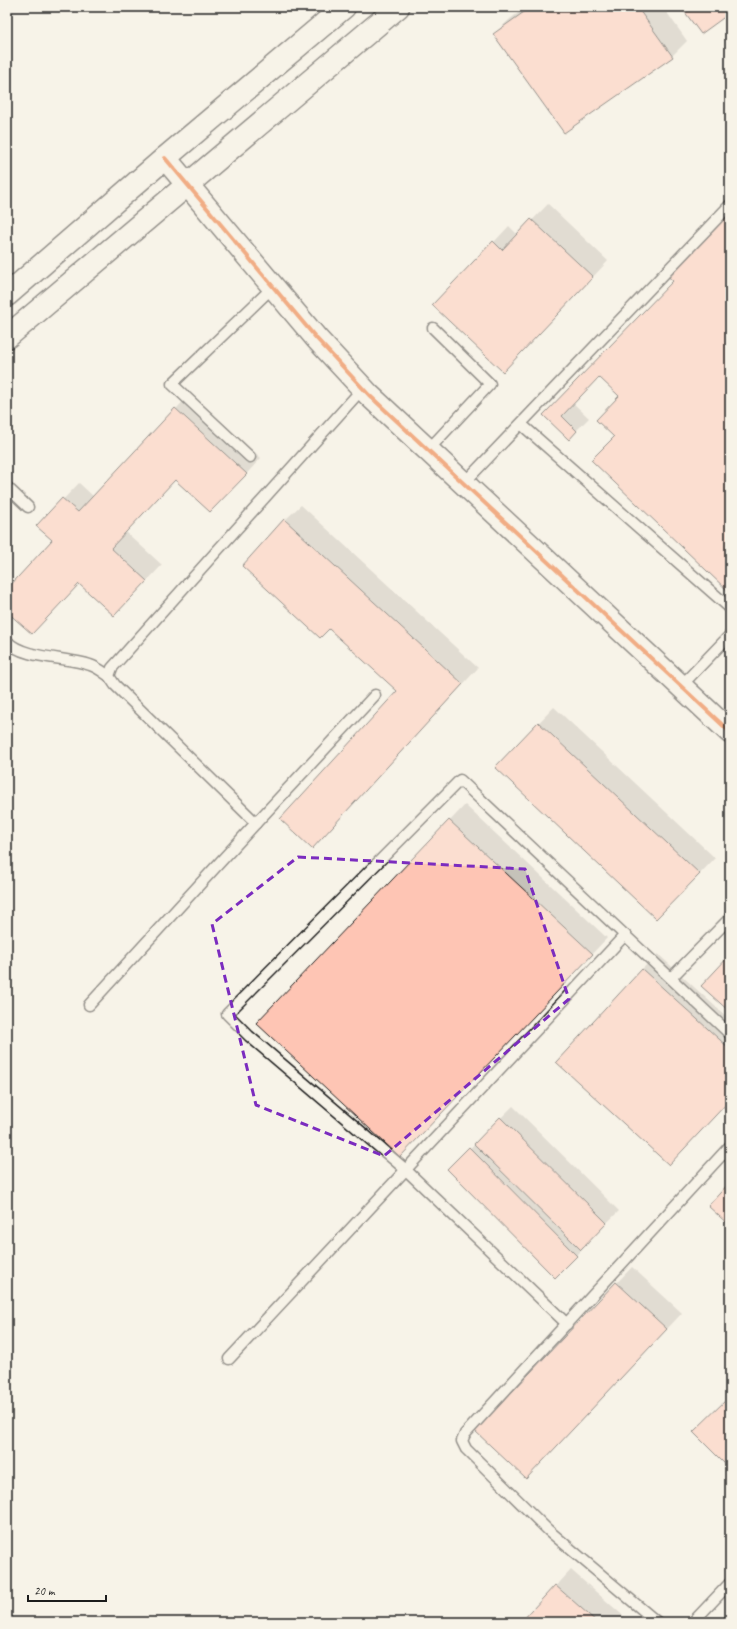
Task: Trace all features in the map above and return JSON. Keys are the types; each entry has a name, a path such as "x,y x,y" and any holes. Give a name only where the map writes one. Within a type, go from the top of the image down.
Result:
{"main road":[{"path":"7,295 165,158 344,7"},
{"path":"7,337 398,7"},
{"path":"165,158 317,339 363,388 730,732"}],"lane":[{"path":"464,483 730,204"},
{"path":"250,458 172,384 273,287"},
{"path":"428,450 490,384 433,328"},
{"path":"109,676 112,668 363,388"},
{"path":"521,424 730,608"},
{"path":"7,487 28,507"},
{"path":"681,686 730,635"},
{"path":"7,641 10,646 22,652 90,665 109,676 115,685 256,822"},
{"path":"89,1005 256,822 375,695"},
{"path":"567,1324 406,1170 249,1036 227,1014 460,780 730,1034"},
{"path":"671,978 730,918"},
{"path":"230,1360 625,935"},
{"path":"657,1622 548,1530 466,1449 462,1442 465,1434 730,1146"},
{"path":"693,1622 730,1583"}],"highlighted area":[{"path":"298,857 525,869 569,999 384,1156 256,1105 212,924"}],"building":[{"path":"531,7 637,7 673,57 564,133 493,34"},
{"path":"681,7 730,7 730,13 701,34"},
{"path":"725,208 730,213 730,593 591,460 614,437 596,420 619,396 599,377 562,416 577,431 569,440 543,415 673,281 663,272"},
{"path":"531,219 593,277 503,372 432,305 493,241 502,250"},
{"path":"175,408 247,474 210,512 175,480 111,548 147,581 114,616 79,584 32,634 7,612 7,589 52,540 36,526 62,498 78,512"},
{"path":"284,519 463,684 312,849 280,819 397,691 329,629 320,638 242,566"},
{"path":"538,722 700,874 656,919 495,767"},
{"path":"449,820 593,954 400,1157 256,1023"},
{"path":"730,955 730,1012 701,986"},
{"path":"642,969 730,1049 730,1100 669,1165 556,1062"},
{"path":"500,1117 607,1223 581,1250 474,1144"},
{"path":"469,1147 577,1256 555,1278 447,1169"},
{"path":"730,1182 730,1226 708,1206"},
{"path":"616,1282 667,1329 526,1479 475,1431"},
{"path":"727,1399 730,1402 730,1469 693,1432"},
{"path":"555,1585 597,1622 521,1622"}],"cycle path":[{"path":"165,158 317,339 369,395 730,732"}]}
